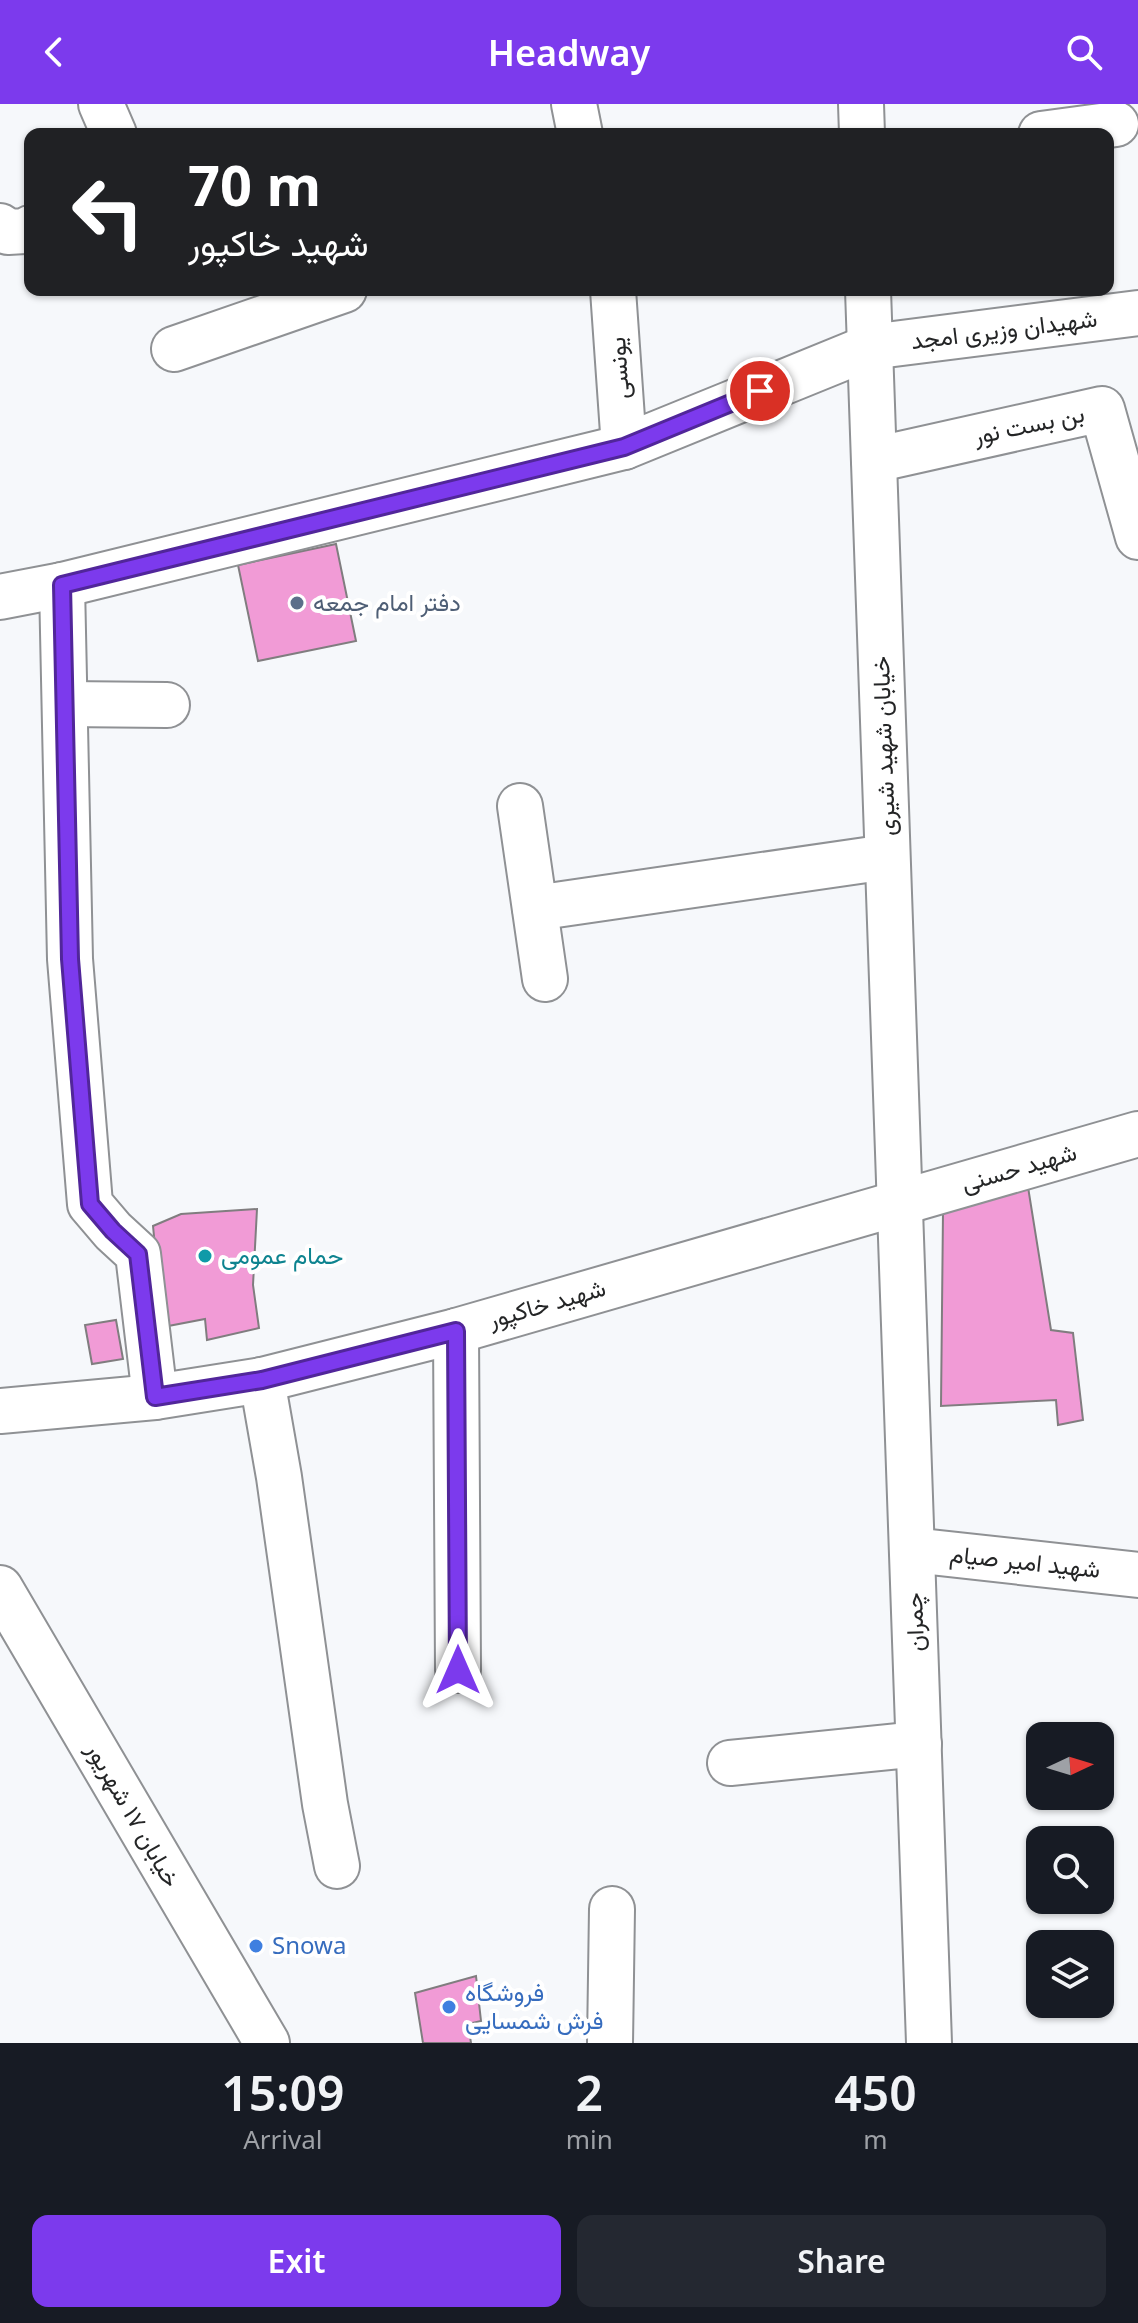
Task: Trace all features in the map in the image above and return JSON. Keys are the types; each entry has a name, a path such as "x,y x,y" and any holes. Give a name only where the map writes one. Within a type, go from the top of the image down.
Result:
{"street":[{"path":"101,104 111,128"},
{"path":"574,104 579,128"},
{"path":"861,104 862,128"},
{"path":"1086,128 1116,124"},
{"path":"0,226 8,232 24,231"},
{"path":"174,349 327,296"},
{"name":"یونسی","path":"613,296 624,447"},
{"name":"خیابان شهید شیری","path":"868,296 900,1202"},
{"name":"شهیدان وزیری امجد","path":"0,597 62,585 624,447 870,347 1138,313"},
{"name":"بن بست نور","path":"874,460 1102,409 1138,537"},
{"path":"62,585 70,959 90,1204 138,1254 155,1397"},
{"path":"65,704 167,705"},
{"path":"520,806 545,979"},
{"path":"535,908 887,857"},
{"name":"شهید حسنی","path":"900,1202 1138,1134"},
{"name":"شهید خاکپور","path":"0,1411 155,1397 262,1380 456,1331 900,1202"},
{"name":"چمران","path":"900,1202 929,2043"},
{"path":"456,1331 458,1670"},
{"path":"262,1380 279,1477 325,1804 337,1866"},
{"name":"شهید امیر صیام","path":"912,1550 1138,1575"},
{"name":"خیابان ۱۷ شهریور","path":"0,1588 267,2043"},
{"path":"730,1763 919,1744"},
{"path":"610,2043 612,1909"}],"building":[{"name":"دفتر امام جمعه","path":"336,544 356,641 258,661 238,565"},
{"path":"1028,1187 1051,1330 1073,1333 1083,1420 1058,1425 1056,1400 941,1406 943,1212"},
{"name":"حمام عمومی","path":"257,1209 253,1285 259,1328 207,1340 205,1319 163,1327 153,1226 181,1214"},
{"path":"116,1320 123,1359 92,1364 85,1325"},
{"name":"فروشگاه فرش شمسایی","path":"476,1976 481,2021 468,2024 471,2043 423,2043 415,1993"}],"place":[{"name":"دفتر امام جمعه","path":"297,603"},
{"name":"حمام عمومی","path":"205,1256"},
{"name":"Snowa","path":"256,1946"},
{"name":"فروشگاه فرش شمسایی","path":"449,2007"}],"route":[{"path":"458,1670 456,1331 262,1380 155,1397 138,1254 90,1204 70,959 62,585 624,447 760,391"}]}
